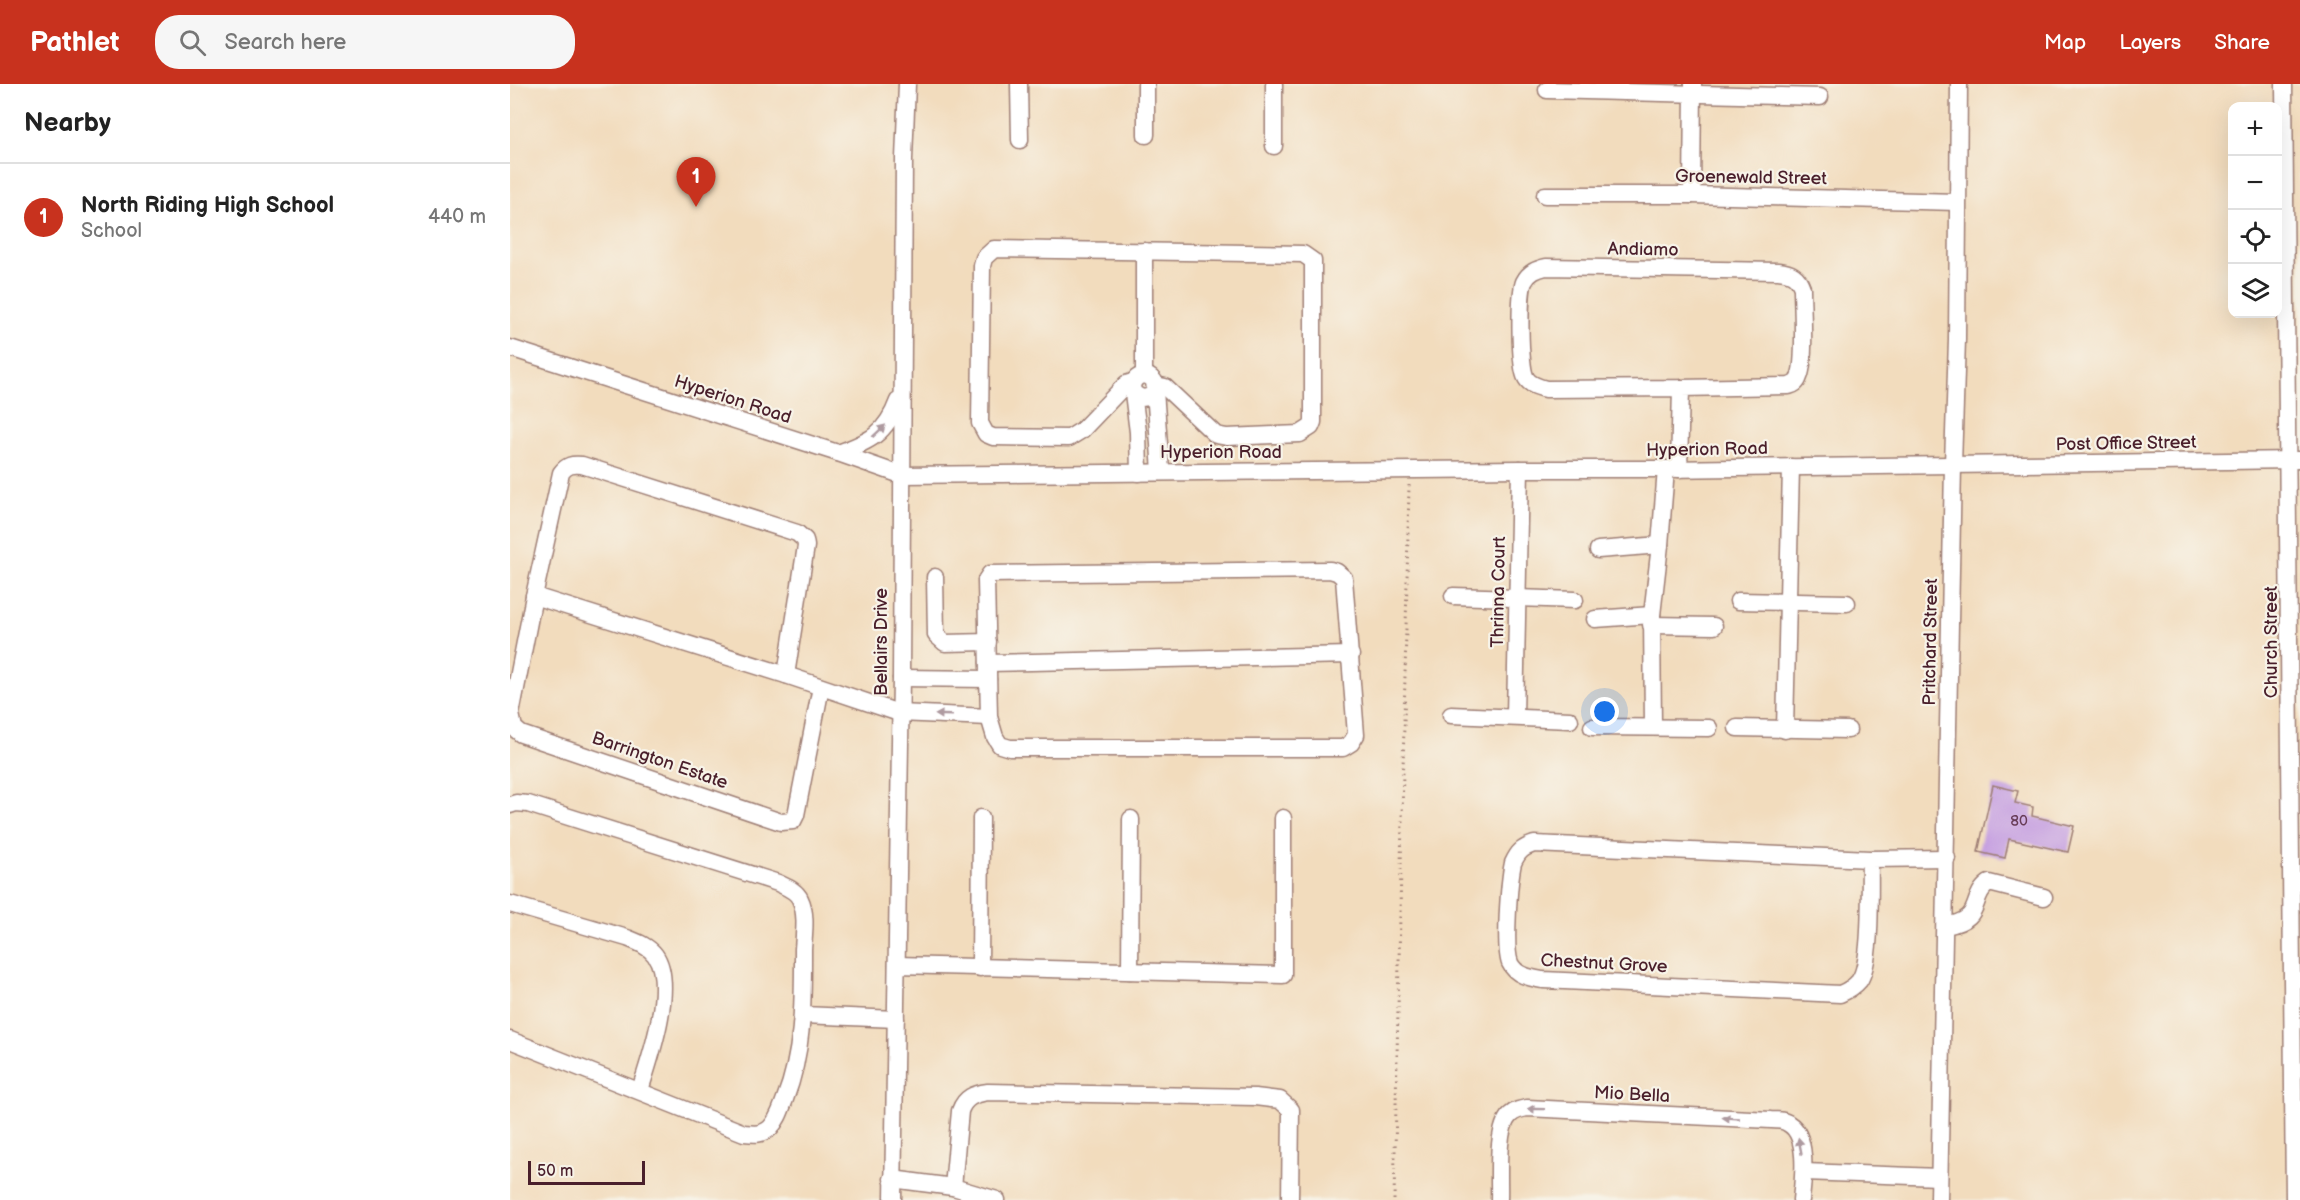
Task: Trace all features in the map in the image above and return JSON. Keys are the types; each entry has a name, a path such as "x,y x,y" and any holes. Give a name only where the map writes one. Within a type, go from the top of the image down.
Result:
{"street":[{"name":"Bellairs Drive","path":"893,1200 900,678 901,392 907,84"},
{"path":"1019,84 1020,140"},
{"path":"1146,84 1146,135"},
{"path":"1274,84 1274,146"},
{"name":"Pritchard Street","path":"1939,1200 1957,339 1959,84"},
{"name":"Church Street","path":"2284,84 2294,327 2294,1200"},
{"path":"1547,90 1693,90 1820,97"},
{"path":"1692,195 1693,90"},
{"name":"Groenewald Street","path":"1545,195 1692,195 1957,202"},
{"path":"994,249 1144,251 1303,254 1313,261 1315,267 1313,422 1306,431 1290,435 1227,437 1216,435 1165,387 1126,384 1082,430 1069,438 993,437 986,434 980,423 982,266 988,253 994,249"},
{"path":"1139,473 1144,385 1144,251"},
{"name":"Andiamo","path":"1546,267 1755,270 1787,271 1799,280 1802,288 1802,365 1798,380 1794,384 1681,388 1546,389 1535,387 1527,381 1523,372 1522,360 1521,295 1528,275 1538,268 1546,267"},
{"name":"Hyperion Road","path":"510,348 901,475 1953,465"},
{"path":"1144,385 1161,471"},
{"path":"1653,727 1652,620 1681,388"},
{"path":"838,453 858,446 881,431 890,421 901,392"},
{"name":"Post Office Street","path":"1953,465 2294,460"},
{"name":"Barrington Estate","path":"786,675 806,546 801,536 582,465 573,464 561,473 534,596 512,714 514,728 521,734 781,822 793,821 829,689"},
{"path":"1785,730 1791,467"},
{"name":"Thrinna Court","path":"1515,717 1520,469"},
{"path":"1598,550 1660,545"},
{"path":"1330,570 1344,578 1352,655 1356,735 1351,743 1343,748 1010,748 1000,745 989,717 988,642 986,580 990,574 998,572 1330,570"},
{"path":"935,577 936,635 939,640 945,643 988,642"},
{"path":"534,596 899,713 989,717"},
{"path":"1453,596 1575,600"},
{"path":"1738,601 1847,603"},
{"path":"1595,619 1652,620 1713,626"},
{"path":"900,678 988,671 1352,655"},
{"path":"1451,715 1570,720"},
{"path":"1592,727 1709,728"},
{"path":"1737,728 1848,730"},
{"path":"510,805 528,804 793,889 800,898 804,920 801,1040 789,1088 778,1116 765,1132 744,1133 510,1040"},
{"path":"980,968 981,818"},
{"path":"897,965 1283,975 1283,818"},
{"path":"1130,971 1131,819"},
{"name":"Chestnut Grove","path":"1870,859 1866,962 1858,982 1840,994 1543,980 1527,977 1516,971 1510,963 1508,941 1513,863 1517,854 1524,847 1534,844 1870,859 1947,858"},
{"path":"1945,926 1968,919 1983,887 1989,883 2044,897"},
{"path":"510,904 627,938 646,946 655,954 663,977 659,1022 655,1045 640,1090"},
{"path":"803,1015 896,1018"},
{"path":"953,1187 960,1111 963,1102 975,1094 988,1092 1255,1097 1280,1100 1291,1110 1290,1200"},
{"name":"Mio Bella","path":"1499,1200 1500,1138 1503,1126 1508,1116 1517,1110 1527,1108 1789,1123 1800,1140 1804,1172 1801,1200"},
{"path":"1804,1172 1939,1177"},
{"path":"892,1179 953,1187 998,1200"}],"path":[{"path":"1394,1200 1410,471"}],"building":[{"path":"1993,785 2018,791 2015,803 2033,807 2032,816 2074,826 2068,852 2009,839 2005,858 1978,852"}],"place":[{"name":"North Riding High School","path":"696,207"}]}
